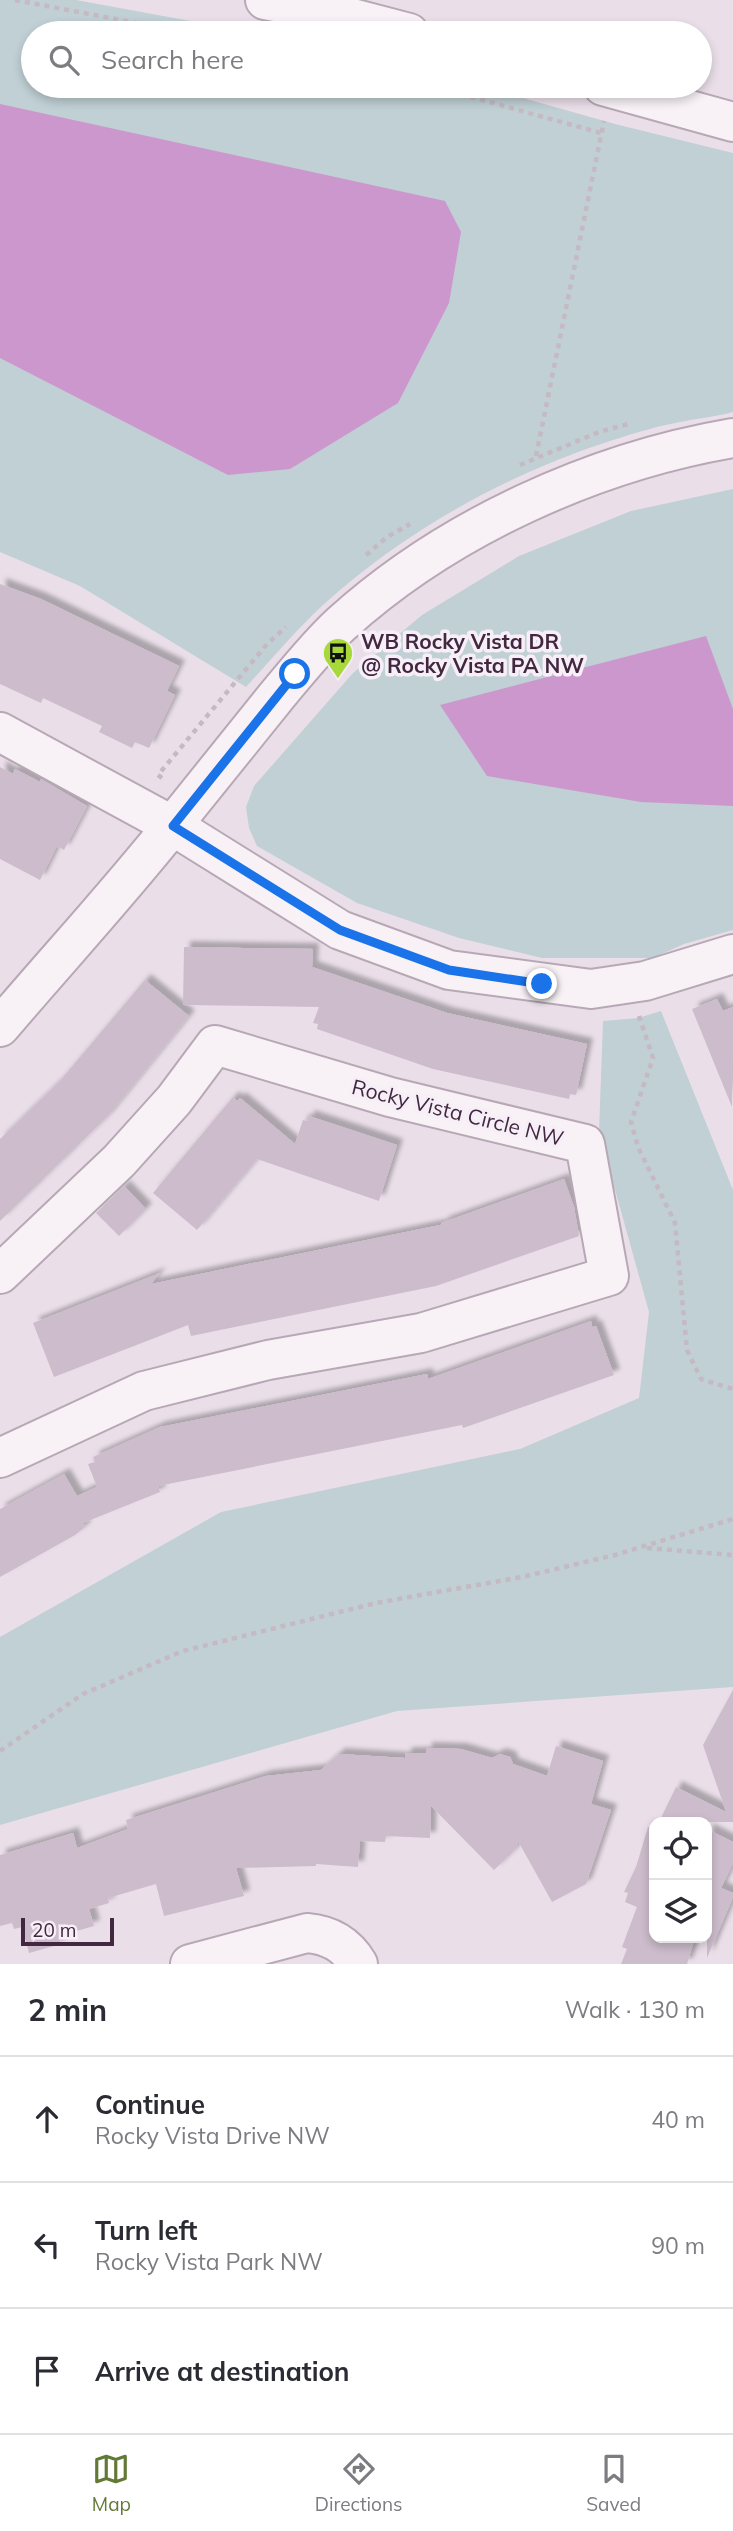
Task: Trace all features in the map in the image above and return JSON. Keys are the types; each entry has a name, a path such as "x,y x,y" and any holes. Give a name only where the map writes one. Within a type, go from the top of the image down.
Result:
{"street":[{"path":"288,2 363,21"},
{"path":"647,98 733,122"},
{"path":"0,1027 173,826 295,674 332,634 421,560 512,509 613,468 701,443 733,438"},
{"path":"0,732 173,826 340,930 449,970 591,989 645,981 733,954"},
{"name":"Rocky Vista Circle NW","path":"0,1273 119,1161 174,1100 215,1045 390,1097 584,1144 609,1276 421,1332 268,1360 145,1391 0,1458"},
{"path":"190,1964 307,1933 319,1934 342,1944 358,1964"}],"path":[{"path":"15,0 126,21"},
{"path":"475,98 601,133"},
{"path":"536,457 601,133 606,98"},
{"path":"644,1008 638,1012 653,1058 631,1122 638,1147 675,1223 687,1350 701,1379 733,1389"},
{"path":"0,1751 83,1694 183,1651 376,1604 522,1577 644,1548 733,1519"},
{"path":"644,1548 733,1555"}],"shaded area":[{"path":"0,0 76,0 191,21 21,21 21,98 523,98 733,153 733,412 663,426 613,440 535,470 459,507 388,552 323,605 246,687 80,586 0,552"},
{"path":"0,104 445,201 461,232 449,303 398,403 290,469 228,475 0,358"},
{"path":"733,489 733,930 684,944 653,958 542,958 459,938 357,903 257,846 249,828 246,807 254,786 353,673 422,615 519,556 631,511"},
{"path":"706,636 733,709 733,806 641,802 487,776 440,705"},
{"path":"661,1011 733,1190 733,1687 397,1711 0,1825 0,1637 221,1512 520,1449 639,1398 649,1312 599,1132 603,1021 638,1018"}],"building":[{"path":"0,584 41,599 179,666 167,691 175,695 149,748 135,742 132,748 99,732 102,726 43,698 41,703 0,684"},
{"path":"0,767 13,774 15,769 40,782 41,779 87,806 64,850 57,846 40,880 0,859"},
{"path":"184,947 313,949 312,967 447,1013 587,1044 576,1095 570,1094 569,1099 433,1069 317,1029 318,1024 313,1023 319,1007 183,1005"},
{"path":"145,980 189,1016 108,1116 0,1221 0,1139 60,1081"},
{"path":"717,999 723,1011 733,1007 732,1107 692,1009"},
{"path":"233,1097 237,1101 240,1098 295,1144 303,1120 307,1121 309,1116 397,1145 379,1201 257,1159 197,1230 153,1193"},
{"path":"564,1179 574,1207 579,1236 436,1286 191,1336 188,1325 54,1377 33,1323 160,1273 151,1284 445,1224 441,1223"},
{"path":"124,1186 146,1209 119,1236 96,1213"},
{"path":"591,1321 592,1327 596,1326 614,1375 463,1428 462,1425 158,1486 160,1492 83,1523 85,1527 75,1535 0,1577 0,1509 64,1474 77,1496 97,1487 88,1464 95,1462 93,1457 160,1427 427,1374 428,1379"},
{"path":"733,1690 733,1822 712,1822 712,1817 661,1817 676,1787 726,1812 703,1745"},
{"path":"556,1746 603,1761 591,1804 611,1810 586,1884 552,1902 518,1841 518,1847 494,1870 431,1806 430,1838 386,1836 385,1842 360,1841 358,1867 316,1864 236,1868 244,1896 164,1916 156,1884 108,1898 109,1903 89,1909 94,1926 59,1936 61,1944 29,1953 22,1927 14,1929 12,1923 0,1926 0,1855 73,1833 77,1848 128,1829 126,1820 266,1776 321,1770 339,1754 405,1758 405,1754 409,1753 426,1753 426,1748 461,1749 492,1758 500,1754 510,1757 513,1764 547,1776"},
{"path":"649,1827 649,1943 693,1943 687,1964 621,1964 627,1949 622,1947 637,1907 625,1902 628,1893 624,1892 636,1867"},
{"path":"712,1832 733,1842 733,1863 721,1888 733,1893 733,1897 707,1958 707,1943 712,1943"}],"place":[{"name":"WB Rocky Vista DR @ Rocky Vista PA NW","path":"338,680"}],"route":[{"path":"295,674 193,797 173,826 340,930 449,970 542,984"}]}
